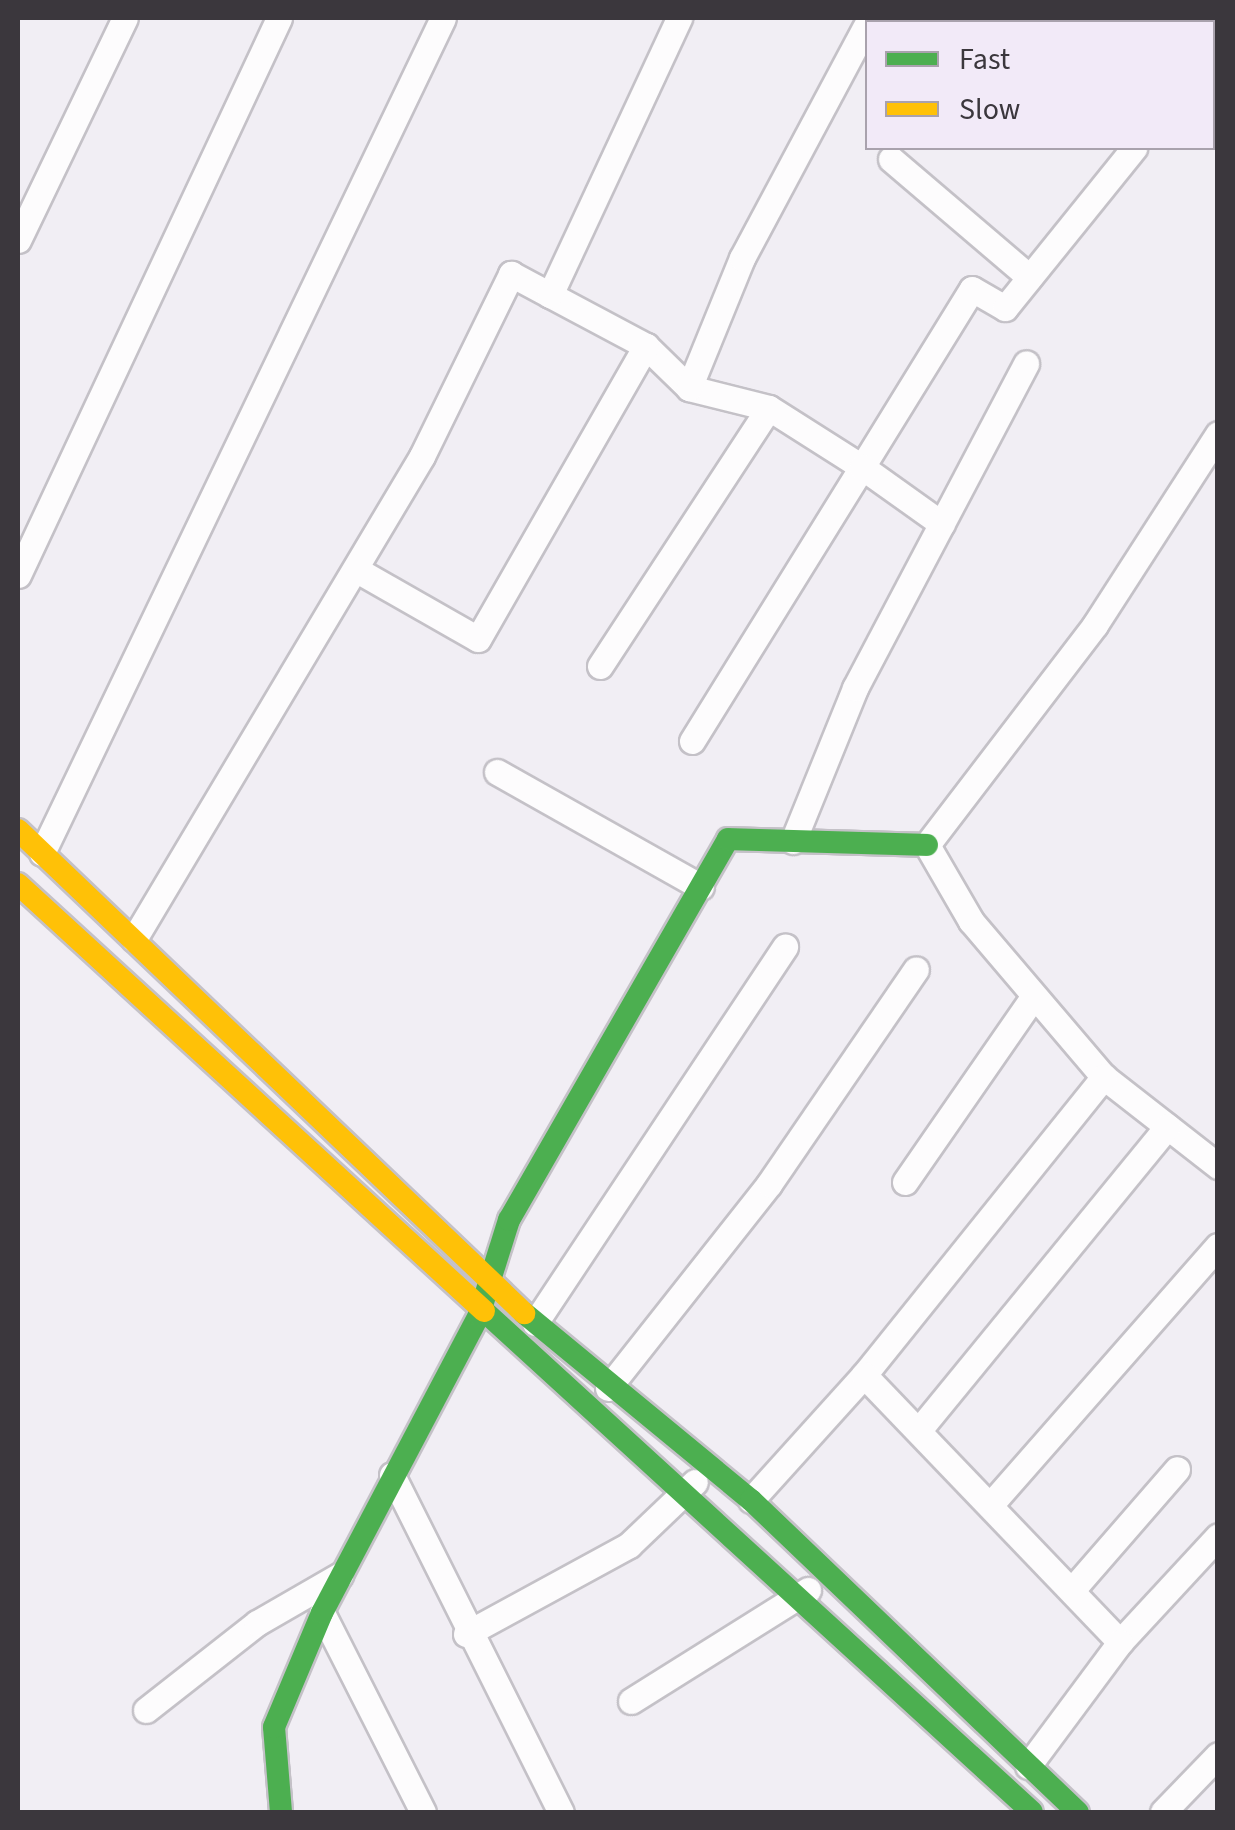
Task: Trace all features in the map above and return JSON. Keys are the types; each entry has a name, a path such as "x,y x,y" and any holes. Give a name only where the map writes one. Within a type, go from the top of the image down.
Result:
{"main road":[{"path":"18,830 490,1285 608,1388 751,1500 830,1582 1078,1812"},
{"path":"281,1812 274,1726 322,1613 479,1315 508,1220 728,839 927,845"},
{"path":"18,884 479,1315 689,1491 1032,1812"}],"street":[{"path":"18,240 125,18"},
{"path":"18,575 279,18"},
{"path":"42,853 443,18"},
{"path":"550,295 680,18"},
{"path":"689,388 742,258 865,27"},
{"path":"692,741 972,289 1005,308 1132,150"},
{"path":"891,159 1029,277"},
{"path":"134,939 357,570 512,274 646,346 689,388 769,408 862,466 942,524"},
{"path":"357,570 478,640 646,346"},
{"path":"794,841 855,688 1026,363"},
{"path":"600,666 769,408"},
{"path":"1218,434 1095,625 927,845 971,921 1104,1077 1218,1166"},
{"path":"497,772 700,887"},
{"path":"535,1323 786,947"},
{"path":"608,1388 780,1170 916,969"},
{"path":"905,1182 1033,998"},
{"path":"751,1500 864,1375 1104,1077"},
{"path":"919,1430 1167,1126"},
{"path":"992,1504 1218,1246"},
{"path":"864,1375 992,1504 1120,1642"},
{"path":"466,1634 630,1544 689,1491 707,1466"},
{"path":"1072,1590 1177,1470"},
{"path":"392,1475 466,1634 561,1812"},
{"path":"1028,1766 1120,1642 1218,1536"},
{"path":"146,1710 258,1623 340,1575"},
{"path":"631,1701 798,1594 830,1582"},
{"path":"322,1613 423,1812"},
{"path":"1163,1812 1218,1755"}],"traffic: fast":[{"path":"281,1812 274,1727 322,1613 479,1315 509,1220 728,839 927,845"},
{"path":"484,1311 1032,1812"},
{"path":"524,1313 751,1500 1078,1812"}],"traffic: slow":[{"path":"18,830 524,1313"},
{"path":"18,884 484,1311"}]}
